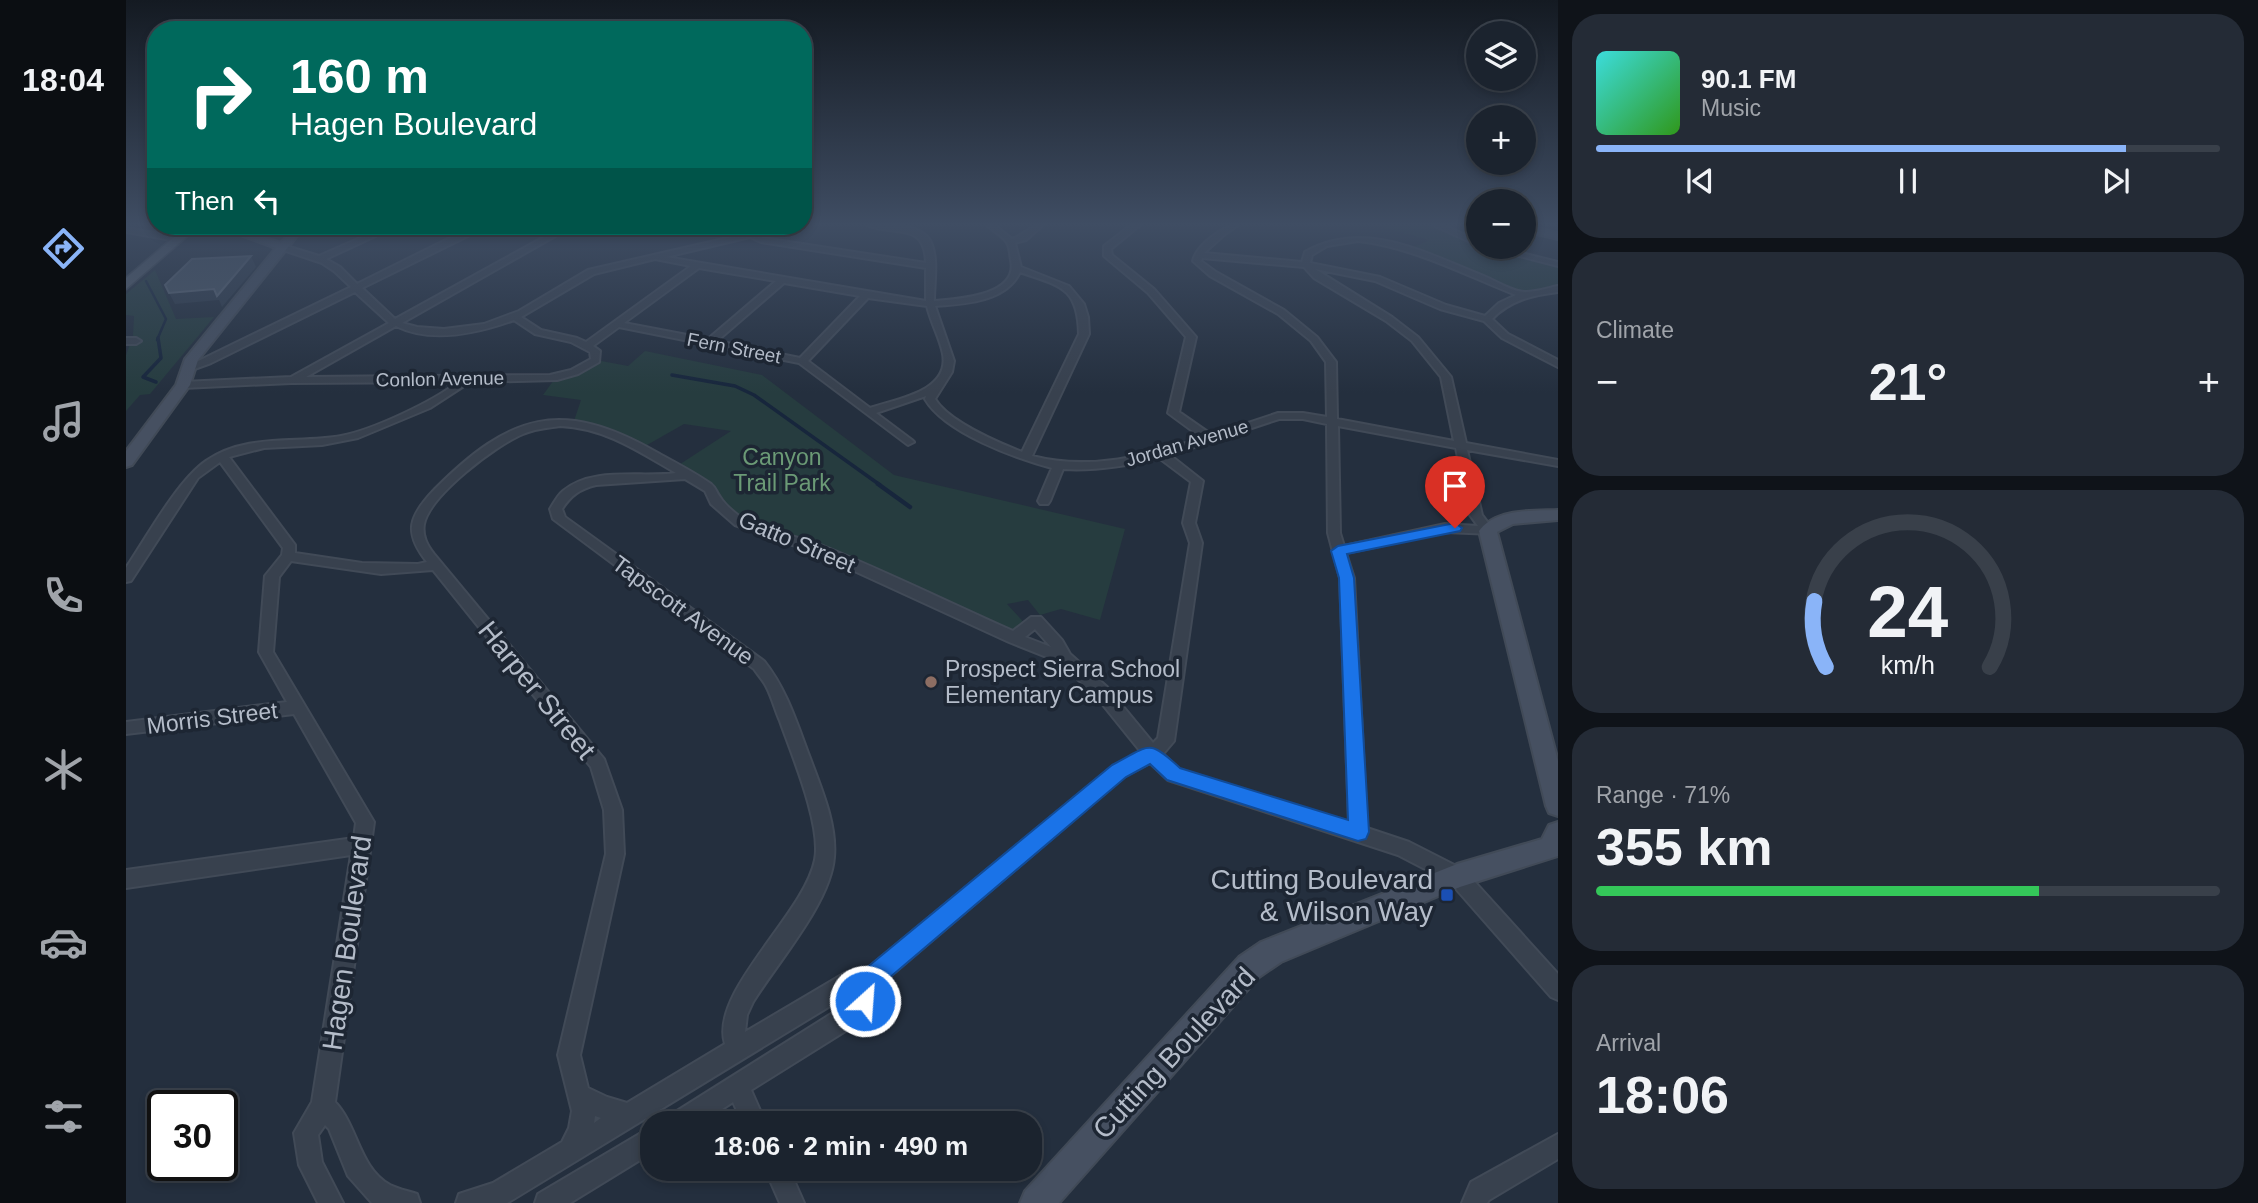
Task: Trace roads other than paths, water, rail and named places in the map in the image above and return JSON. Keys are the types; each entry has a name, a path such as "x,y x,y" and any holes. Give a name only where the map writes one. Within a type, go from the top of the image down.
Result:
{"street":[{"path":"126,462 183,385 192,359 255,281"},
{"path":"349,281 395,323 413,329 438,331 469,330 515,317 571,281"},
{"path":"189,368 370,281"},
{"path":"291,380 470,281"},
{"path":"515,317 538,332 588,345 676,281"},
{"path":"709,343 781,281"},
{"path":"789,281 930,303 978,298 1010,281"},
{"path":"868,412 933,390 945,377 949,360 930,303 929,281"},
{"path":"1025,458 1084,334 1084,316 1080,300 1072,290 1050,281"},
{"path":"1139,281 1151,291 1191,337 1173,413 1209,438"},
{"path":"1225,281 1287,317 1320,343 1331,362 1334,533 1347,578 1358,832"},
{"path":"1326,281 1390,319 1433,358 1446,377 1476,515 1488,531 1558,806"},
{"path":"1382,281 1443,307 1487,320 1505,336 1558,364"},
{"path":"1485,281 1520,295"},
{"path":"1487,320 1497,307 1520,295 1558,289"},
{"path":"802,362 867,294"},
{"name":"Fern Street","path":"617,324 802,362 908,442"},
{"name":"Conlon Avenue","path":"183,385 291,380 565,376 582,370 596,360 596,351 588,345"},
{"path":"126,578 194,475 222,456 248,446 276,441 315,442 345,439 452,393 467,379"},
{"name":"Jordan Avenue","path":"933,390 930,399 935,408 951,421 1025,458 1059,465 1127,463 1278,416 1303,416 1558,463"},
{"name":"Gatto Street","path":"436,565 422,548 417,528 423,510 486,448 521,431 552,424 584,424 612,434 710,489 715,501 739,522 818,549 1064,658"},
{"path":"698,1111 847,1017 865,1001 873,977 1119,771 1152,754 1166,741 1196,543 1189,523 1197,481 1161,454"},
{"path":"222,456 290,548 288,556 391,570 412,571 436,565"},
{"path":"1044,501 1059,465"},
{"name":"Tapscott Avenue","path":"687,475 599,480 580,485 565,494 556,509 559,519 760,665 774,685 824,829 826,858 814,894 741,1002 734,1033 738,1049"},
{"path":"1488,531 1494,524 1505,521 1558,515"},
{"path":"1338,551 1445,528 1488,531"},
{"name":"Hagen Boulevard","path":"288,556 272,576 266,652 365,822 323,1106 306,1133 311,1165 331,1203"},
{"name":"Harper Street","path":"436,565 598,764 613,810 615,854 569,1055 571,1076 586,1118 583,1130 570,1151"},
{"path":"1014,638 1036,621 1057,644 1064,658 1101,691 1152,754 1174,775 1403,848 1457,876 1558,990"},
{"name":"Morris Street","path":"126,728 299,707"},
{"name":"Cutting Boulevard","path":"1037,1203 1249,967 1271,952 1457,876 1550,848 1558,833"},
{"path":"126,879 362,845"},
{"path":"468,1203 498,1195 852,980 873,977"},
{"path":"738,1087 749,1111"},
{"path":"579,1096 604,1108 630,1115"},
{"path":"323,1106 337,1121 356,1168 382,1194 408,1203"},
{"path":"547,1203 640,1146"},
{"path":"1474,1203 1480,1191 1558,1146"},
{"path":"782,1181 792,1203"}],"waterway":[{"path":"146,281 166,319 157,340"},
{"path":"156,382 143,377 161,358 158,338"},
{"path":"672,375 735,386 754,395 880,485"},
{"path":"878,484 910,507"}],"place":[{"name":"Prospect Sierra School Elementary Campus","path":"931,682"},
{"name":"Cutting Boulevard & Wilson Way","path":"1447,895"}],"park label":[{"name":"Canyon Trail Park","path":"782,470"}]}
